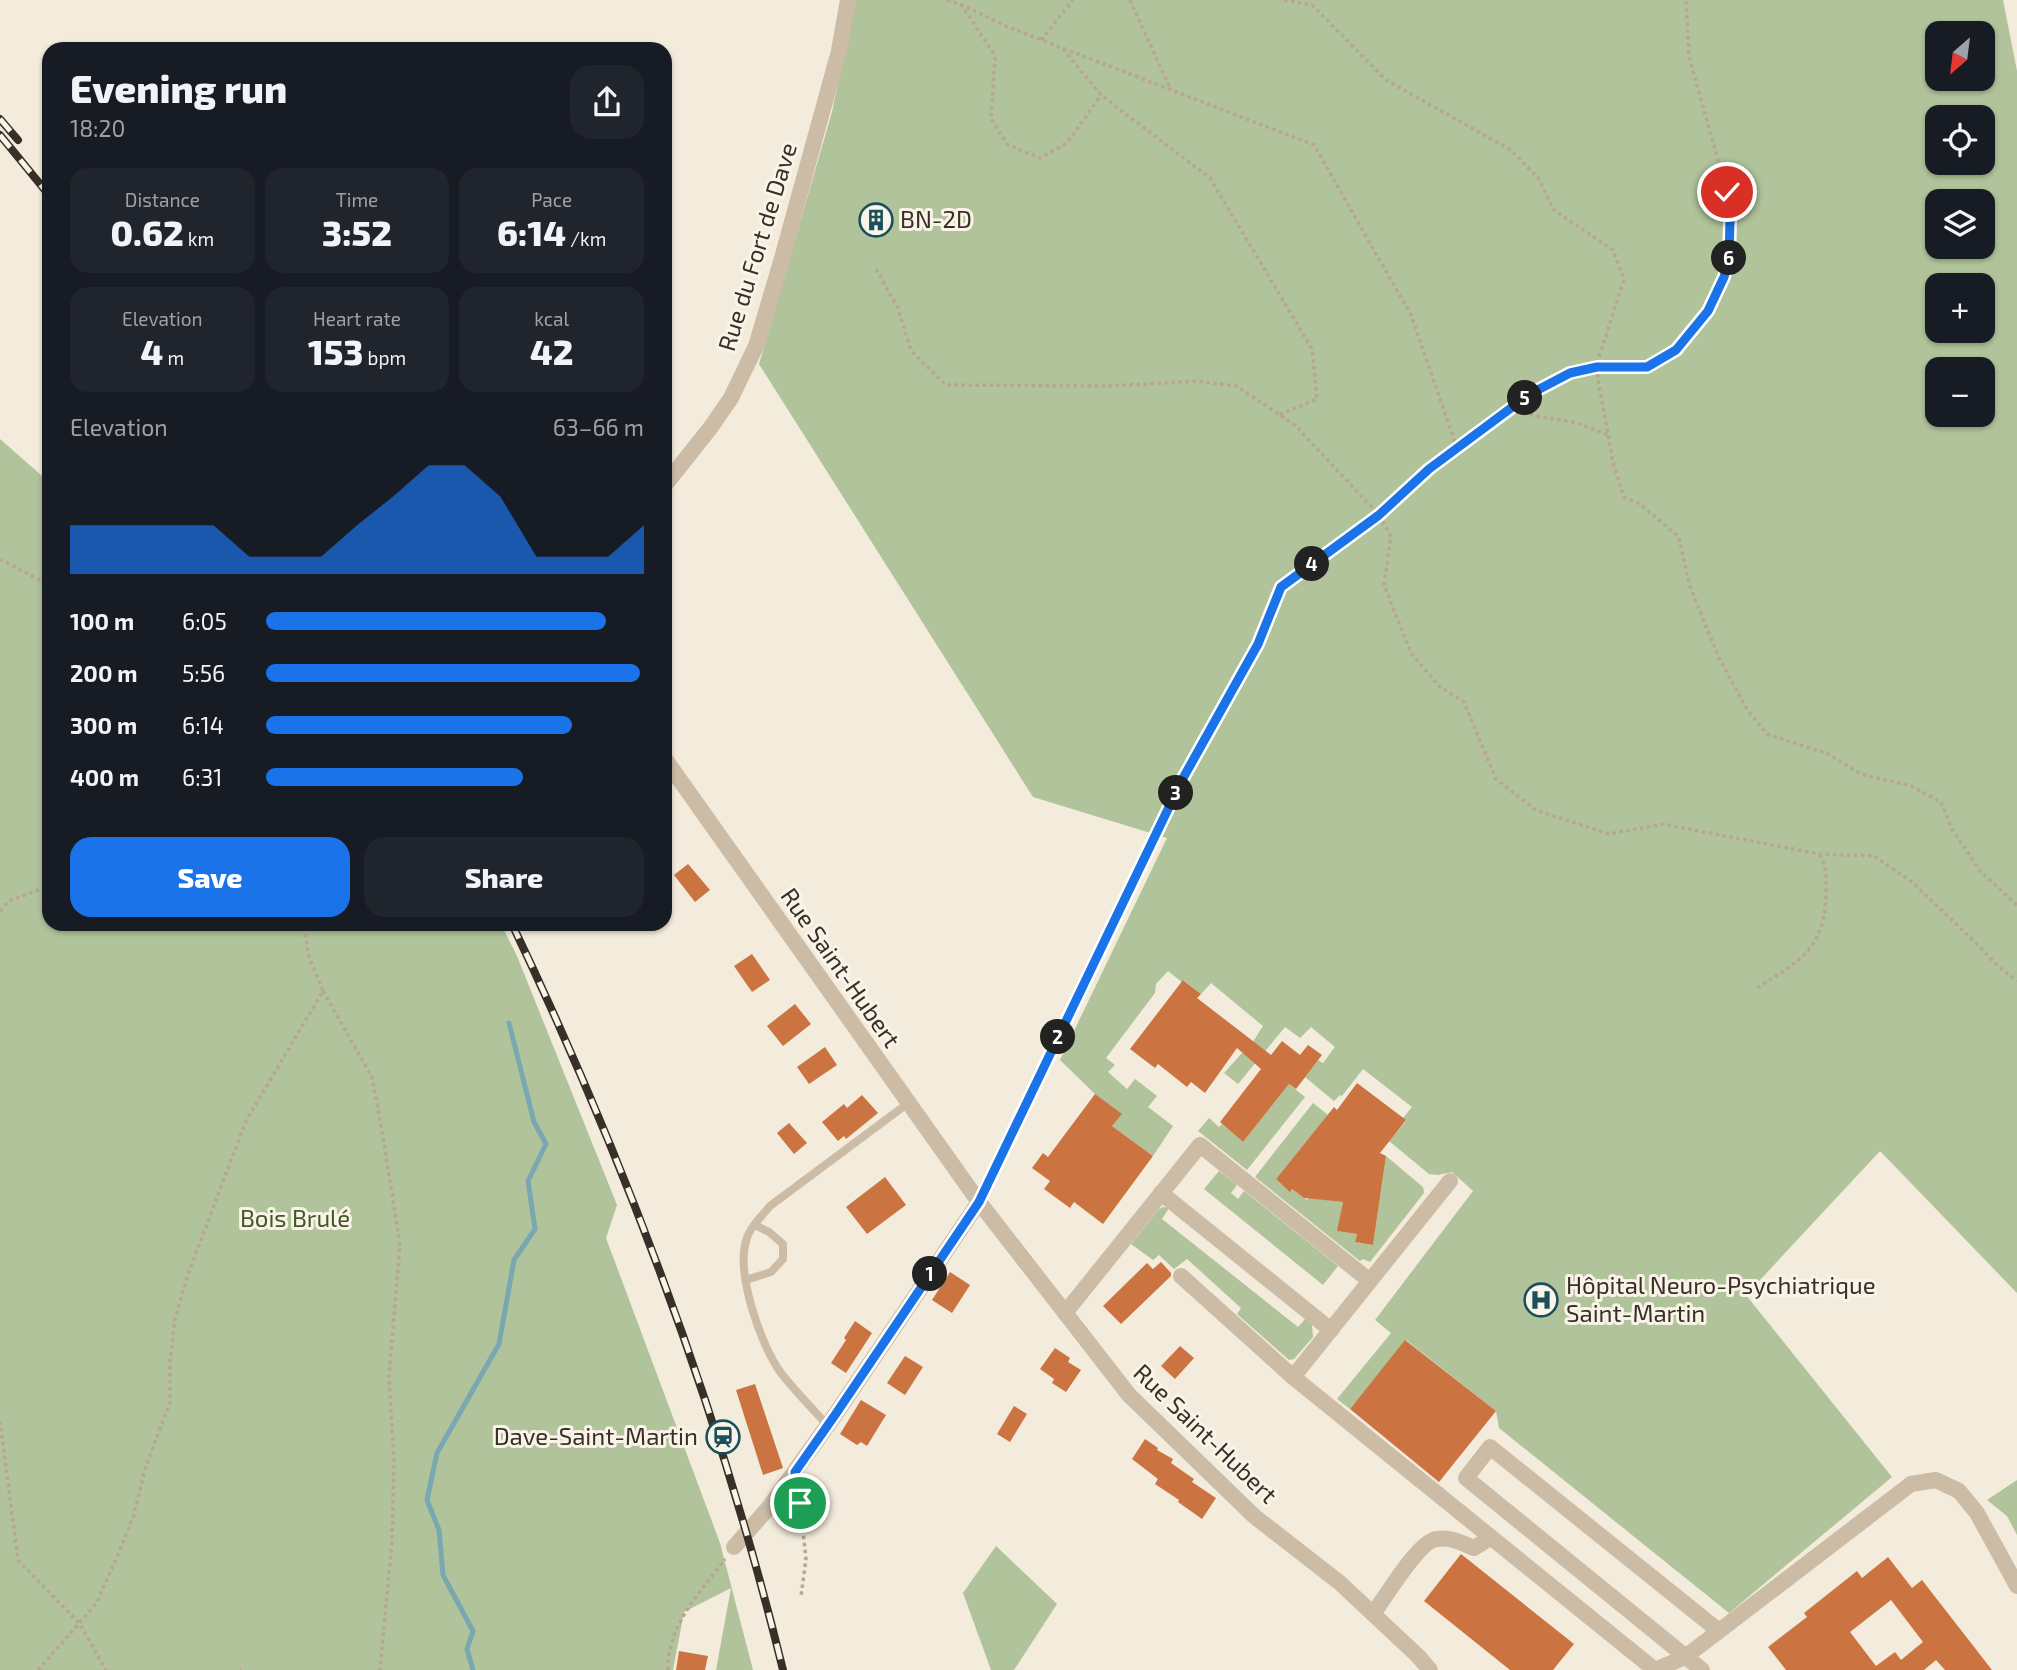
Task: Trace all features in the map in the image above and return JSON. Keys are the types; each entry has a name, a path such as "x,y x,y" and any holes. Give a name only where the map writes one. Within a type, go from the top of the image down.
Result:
{"street":[{"name":"Rue du Fort de Dave","path":"672,476 731,398 756,346 839,51 848,0"},
{"name":"Rue Saint-Hubert","path":"672,769 979,1202 1129,1395 1254,1516 1340,1583 1430,1670"},
{"path":"1065,1313 1200,1145 1370,1281"},
{"path":"1293,1377 1450,1181"},
{"path":"1161,1193 1331,1330"},
{"path":"734,1547 754,1526 828,1426 979,1202"},
{"path":"1181,1276 1293,1377 1655,1670 1685,1657 1911,1483 1936,1480 1959,1491 1977,1513 2017,1586"},
{"path":"1702,1670 1466,1478 1490,1447 1719,1632"},
{"path":"1373,1614 1419,1549 1434,1538 1451,1539 1474,1548 1490,1538"}],"lane":[{"path":"828,1426 780,1372 761,1338 747,1294 746,1241 755,1224 770,1206 908,1104"},
{"path":"746,1280 771,1272 783,1259 783,1244 755,1224"}],"path":[{"path":"947,0 1008,27 1314,145 1411,315 1457,448"},
{"path":"1041,40 1073,0"},
{"path":"1130,0 1171,90"},
{"path":"1284,0 1312,5 1386,80 1511,150 1538,178 1554,210 1612,250 1624,279 1597,367 1613,463 1624,497 1640,504 1679,537 1689,584 1718,656 1748,711 1767,734 1828,754 1861,774 1911,786 1941,802 1952,829 1980,871 2017,905"},
{"path":"979,1202 1182,780 1258,644 1281,587 1379,515 1429,469 1530,394 1570,373 1597,367 1647,367 1676,350 1708,311 1724,277 1729,259 1730,221 1727,192 1689,57 1686,0"},
{"path":"960,4 995,55 991,119 1008,145 1040,158 1067,143 1101,95"},
{"path":"1063,48 1101,95 1210,178 1312,349 1317,399 1279,415"},
{"path":"876,269 898,307 911,352 946,385 1108,386 1196,382 1236,386 1295,425 1379,515 1391,536 1384,586 1412,653 1440,687 1465,702 1496,779 1536,810 1609,834 1663,824 1819,854 1874,856 1912,882 1999,967 2017,981"},
{"path":"1508,411 1577,423 1608,435"},
{"path":"0,559 42,581"},
{"path":"1757,988 1794,965 1815,943 1826,906 1826,865 1819,854"},
{"path":"0,911 9,901 42,889"},
{"path":"304,931 308,954 323,991 372,1077 400,1245 389,1376 394,1460 392,1541 380,1670"},
{"path":"38,1670 96,1604 134,1515 146,1466 170,1402 170,1361 175,1318 188,1274 246,1121 323,991"},
{"path":"0,1421 18,1560 80,1624 106,1670"},
{"path":"795,1472 806,1559 801,1596"},
{"path":"668,1670 673,1636 684,1612 734,1547"}],"green space":[{"path":"855,0 2003,0 2017,71 2017,1293 1880,1151 1746,1295 1892,1477 1729,1613 1499,1428 1496,1411 1406,1340 1350,1409 1337,1399 1391,1333 1375,1320 1473,1191 1452,1172 1429,1174 1389,1141 1406,1121 1403,1118 1412,1107 1363,1069 1342,1096 1334,1101 1305,1077 1318,1060 1323,1063 1335,1047 1311,1027 1300,1038 1285,1027 1238,1084 1224,1073 1242,1053 1245,1054 1263,1026 1211,983 1201,994 1168,971 1156,984 1155,993 1106,1058 1115,1065 1108,1072 1127,1089 1135,1079 1157,1096 1148,1107 1173,1126 1153,1156 1112,1126 1121,1115 1060,1060 1167,838 1033,797 759,364 832,112"},
{"name":"Bois Brulé","path":"0,439 42,476 42,931 504,931 617,1205 606,1238 720,1543 753,1670 716,1670 731,1588 684,1612 673,1670 0,1670"},
{"path":"1289,1084 1305,1097 1247,1170 1198,1131 1209,1118 1219,1127 1222,1124 1243,1142"},
{"path":"1313,1103 1328,1115 1276,1179 1307,1200 1343,1202 1338,1231 1357,1234 1355,1242 1373,1245 1386,1156 1423,1187 1424,1193 1370,1262 1363,1259 1360,1261 1255,1177"},
{"path":"1219,1171 1237,1185 1231,1193 1238,1199 1244,1191 1338,1266 1323,1285 1204,1189"},
{"path":"1163,1207 1169,1208 1162,1219 1298,1327 1306,1318 1314,1322 1313,1337 1294,1359 1289,1360 1237,1314 1241,1308 1187,1259 1174,1269 1159,1255 1153,1260 1131,1244"},
{"path":"2017,1480 2017,1535 2007,1516 1987,1500"},
{"path":"996,1546 1057,1604 1014,1670 991,1670 963,1593"}],"building":[{"name":"BN-2D","path":"865,207 888,208 886,234 863,232"},
{"path":"688,864 710,890 695,902 674,875"},
{"path":"752,954 770,980 752,992 734,966"},
{"path":"1183,980 1201,994 1197,998 1271,1055 1282,1041 1300,1055 1308,1045 1322,1055 1296,1089 1289,1084 1243,1142 1220,1122 1261,1069 1237,1048 1205,1093 1191,1082 1187,1087 1158,1064 1155,1068 1130,1049"},
{"path":"795,1004 811,1024 783,1046 767,1026"},
{"path":"825,1047 837,1065 809,1084 797,1067"},
{"path":"1357,1083 1406,1120 1380,1153 1386,1156 1373,1245 1355,1242 1357,1234 1337,1231 1343,1202 1304,1198 1292,1189 1290,1192 1276,1179 1334,1107 1337,1110"},
{"path":"1095,1094 1122,1114 1112,1126 1153,1156 1103,1224 1074,1202 1070,1208 1044,1189 1050,1181 1032,1168 1043,1153 1048,1157"},
{"path":"862,1095 878,1113 846,1139 844,1136 838,1141 822,1122 844,1104 847,1108"},
{"path":"789,1123 807,1143 794,1154 777,1133"},
{"path":"885,1177 906,1205 867,1234 846,1207"},
{"path":"1161,1262 1171,1276 1121,1324 1103,1306 1147,1263 1153,1269"},
{"path":"950,1272 970,1285 952,1313 932,1300"},
{"path":"855,1321 872,1333 846,1373 831,1363"},
{"path":"1405,1340 1496,1411 1439,1482 1350,1409"},
{"path":"1180,1346 1194,1358 1175,1379 1161,1366"},
{"path":"1055,1348 1070,1358 1068,1362 1081,1370 1066,1392 1052,1383 1054,1379 1040,1369"},
{"path":"905,1356 923,1367 905,1395 887,1383"},
{"path":"755,1384 783,1468 763,1475 736,1390"},
{"path":"861,1400 886,1415 867,1446 861,1442 857,1445 840,1434"},
{"path":"1014,1406 1027,1414 1010,1442 997,1434"},
{"path":"1145,1439 1173,1459 1171,1463 1194,1479 1192,1482 1216,1498 1202,1519 1155,1484 1158,1479 1132,1459"},
{"path":"1461,1554 1574,1644 1553,1670 1510,1670 1424,1601"},
{"path":"1888,1557 1912,1588 1922,1580 1992,1670 1945,1670 1936,1660 1924,1670 1786,1670 1768,1647 1807,1617 1804,1613 1857,1571 1862,1578","holes":["1891,1600 1923,1642 1901,1660 1895,1652 1876,1666 1850,1632"]},
{"path":"679,1651 708,1656 705,1670 676,1670"}],"waterway":[{"path":"473,1670 467,1649 473,1631 443,1575 439,1530 427,1500 437,1453 499,1344 514,1260 535,1229 528,1181 546,1144 534,1122 509,1023"}],"railway":[{"path":"0,119 18,140"},
{"path":"0,135 42,186"},
{"path":"515,931 594,1105 667,1290 730,1478 783,1670"}],"place":[{"name":"BN-2D","path":"876,220"},
{"name":"Hôpital Neuro-Psychiatrique Saint-Martin","path":"1541,1300"},
{"name":"Dave-Saint-Martin","path":"723,1437"}],"route":[{"path":"800,1503 795,1472 979,1202 1182,780 1258,644 1281,587 1379,515 1429,469 1530,394 1570,373 1597,367 1647,367 1676,350 1708,311 1724,277 1729,259 1730,221 1727,192"}]}
